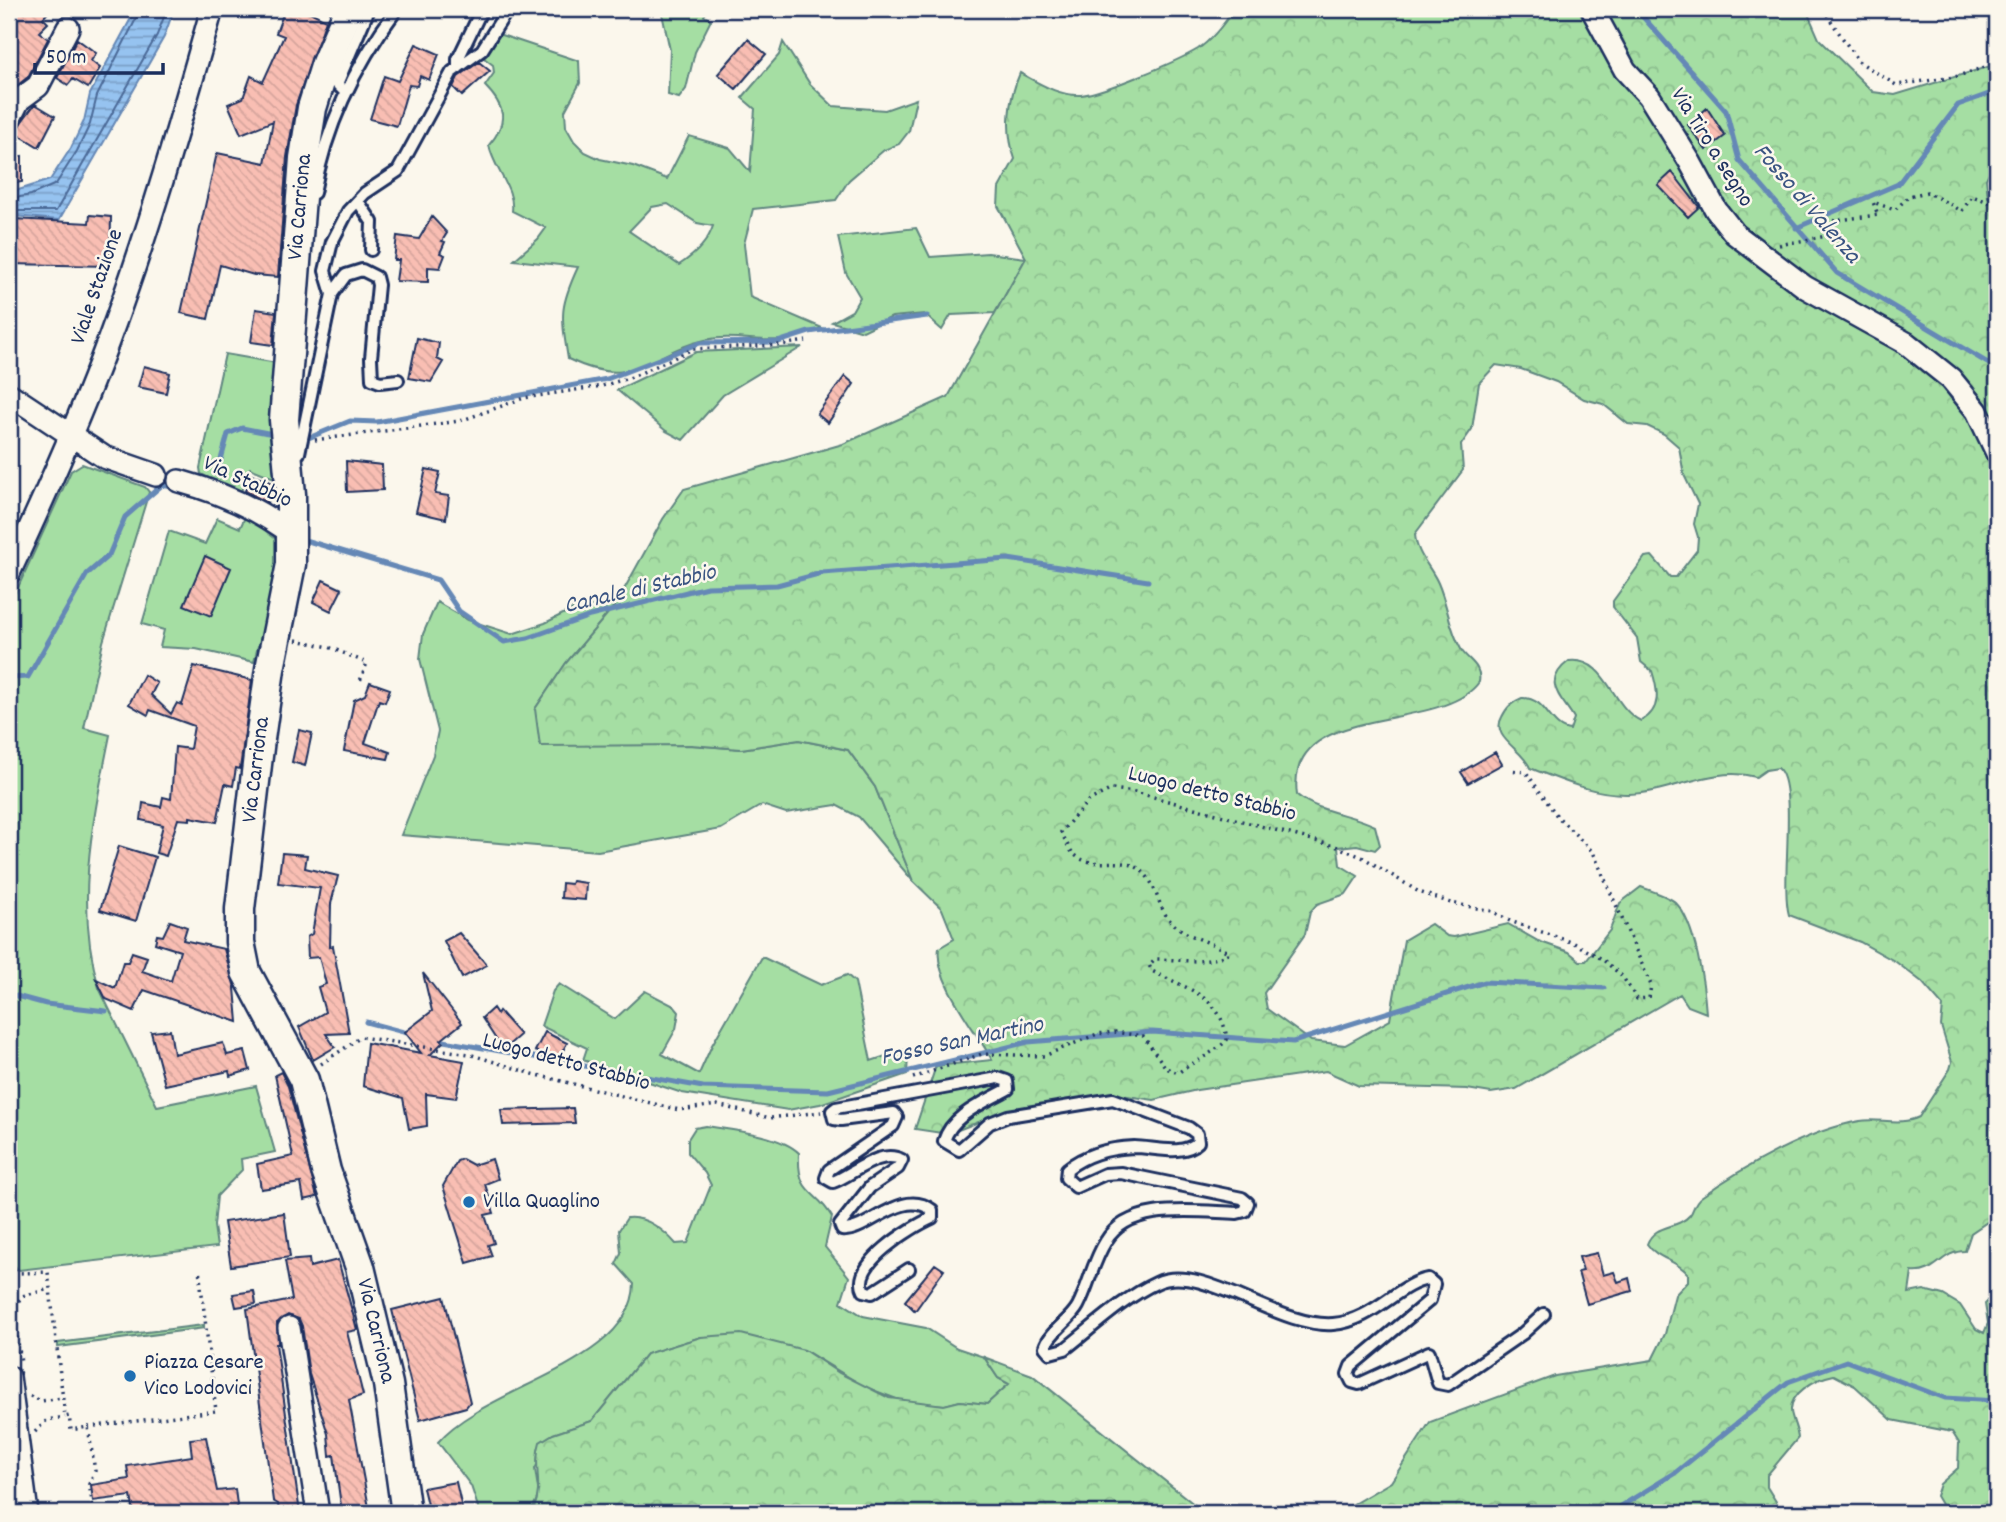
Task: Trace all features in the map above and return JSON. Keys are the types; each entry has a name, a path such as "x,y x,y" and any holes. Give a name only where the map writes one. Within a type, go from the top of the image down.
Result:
{"main road":[{"name":"Via Carriona","path":"349,9 326,63 312,107 304,158 284,420 291,494 291,564 260,739 240,909 240,942 246,972 304,1080 327,1171 360,1267 378,1334 406,1513"}],"street":[{"name":"Viale Stazione","path":"9,573 109,339 184,106 212,9"},
{"name":"Via Tiro a segno","path":"1592,9 1625,70 1648,96 1690,162 1716,210 1735,234 1758,254 1805,286 1906,343 1951,379 1976,411 1997,453"},
{"path":"9,120 19,100 38,86 68,28"},
{"path":"9,394 104,457 156,475"},
{"name":"Via Stabbio","path":"179,481 225,496 275,521 292,534"},
{"path":"289,1328 306,1422 318,1513"},
{"path":"19,1380 27,1513"}],"lane":[{"path":"345,92 337,84 369,9"},
{"path":"295,276 318,167 345,92 373,41 397,9"},
{"path":"458,68 458,59 482,9"},
{"path":"332,294 325,271 332,242 348,211 398,171 452,72 482,50 508,9"},
{"path":"358,201 372,222 374,235 371,250"},
{"path":"291,494 332,294 346,275 362,270 376,278 378,285 371,358 372,379 380,382 398,380"},
{"path":"909,1269 872,1293 864,1291 860,1284 862,1273 890,1243 919,1221 932,1217 932,1210 926,1206 907,1204 870,1218 850,1231 842,1230 840,1225 870,1187 898,1168 902,1160 894,1157 861,1165 833,1182 826,1178 828,1170 893,1126 897,1117 894,1113 841,1120 834,1119 832,1111 846,1105 998,1078 1007,1081 1008,1089 985,1101 947,1129 944,1141 951,1147 959,1150 966,1147 990,1123 1008,1116 1113,1099 1138,1107 1197,1134 1198,1142 1186,1148 1113,1150 1080,1158 1067,1169 1066,1178 1076,1187 1105,1174 1121,1173 1242,1198 1248,1203 1245,1211 1237,1213 1178,1212 1130,1219 1115,1229 1105,1242 1076,1310 1048,1339 1045,1347 1050,1353 1065,1349 1156,1283 1178,1278 1215,1285 1255,1306 1304,1321 1332,1324 1349,1321 1381,1307 1419,1280 1428,1279 1434,1284 1430,1300 1351,1366 1348,1374 1352,1382 1359,1384 1429,1352 1438,1383 1448,1385 1522,1334 1544,1314"}],"path":[{"path":"1823,9 1858,61 1896,85 1955,77 1997,63"},
{"path":"1758,254 1785,243 1832,235 1830,221 1878,215 1873,202 1895,210 1909,196 1927,192 1962,211 1972,196 1997,205"},
{"path":"300,443 460,421 524,398 602,386 632,377 693,349 806,341"},
{"path":"276,638 314,642 368,663 359,681"},
{"name":"Luogo detto Stabbio","path":"912,1079 963,1058 982,1054 1044,1056 1083,1038 1115,1031 1143,1036 1166,1068 1178,1073 1199,1058 1216,1051 1227,1040 1225,1025 1215,1005 1152,971 1149,965 1155,959 1197,962 1220,958 1229,953 1175,926 1166,916 1151,881 1141,870 1120,861 1084,860 1074,855 1061,832 1088,802 1112,789 1135,792 1338,847 1364,858 1419,892 1451,903 1492,911 1574,943 1602,959 1622,976 1637,999 1649,998 1651,985 1593,852 1557,816 1526,772 1509,770"},
{"name":"Luogo detto Stabbio","path":"304,1080 313,1068 361,1037 469,1054 533,1074 679,1110 717,1105 746,1115 779,1118 832,1111"},
{"path":"9,1266 19,1273 48,1272 63,1398 71,1430 216,1411 199,1269"},
{"path":"50,1289 22,1296 11,1310 19,1380 38,1401 63,1398"},
{"path":"88,1427 95,1471 89,1484 94,1513"}],"green space":[{"path":"661,9 708,9 704,16 711,20 695,52 686,89 679,98 668,95 670,50"},
{"path":"1234,9 1806,9 1819,39 1873,92 1895,95 1997,64 1997,155 1986,179 1988,197 1997,199 1997,1209 1987,1222 1971,1233 1965,1251 1950,1255 1927,1270 1912,1272 1909,1293 1924,1290 1943,1295 1960,1305 1976,1329 1984,1333 1988,1323 1985,1304 1990,1299 1997,1303 1997,1513 1946,1513 1936,1496 1940,1484 1958,1468 1959,1443 1952,1432 1892,1420 1855,1386 1834,1375 1811,1383 1793,1401 1792,1416 1798,1438 1767,1475 1767,1487 1783,1513 1338,1513 1391,1482 1430,1422 1555,1376 1652,1360 1665,1334 1675,1295 1688,1281 1688,1274 1683,1269 1656,1253 1647,1244 1655,1233 1685,1220 1699,1199 1718,1185 1798,1141 1819,1132 1860,1121 1905,1121 1919,1117 1950,1069 1952,1062 1941,1026 1943,1006 1922,982 1896,962 1860,942 1789,915 1786,881 1787,794 1784,778 1778,768 1766,770 1756,777 1724,774 1645,792 1616,794 1578,786 1530,768 1500,731 1499,724 1506,710 1522,698 1537,702 1557,724 1570,730 1574,718 1559,697 1555,683 1560,669 1569,661 1582,662 1592,667 1631,715 1641,721 1652,711 1657,692 1652,671 1641,662 1637,638 1613,607 1613,601 1645,557 1652,556 1670,577 1676,577 1697,550 1698,537 1694,524 1698,504 1684,475 1679,447 1664,434 1647,426 1628,424 1603,404 1584,399 1556,382 1521,369 1496,365 1479,383 1472,429 1461,445 1463,470 1415,534 1421,554 1438,583 1458,643 1479,672 1479,682 1460,698 1433,709 1339,731 1315,744 1300,765 1297,795 1315,806 1375,826 1380,845 1375,850 1357,845 1338,847 1340,865 1358,876 1346,894 1317,904 1310,912 1305,934 1264,993 1267,1009 1311,1041 1345,1045 1390,1020 1404,940 1431,924 1447,936 1454,937 1508,924 1538,941 1569,952 1580,961 1586,961 1610,930 1620,903 1641,887 1673,900 1683,913 1698,955 1706,1013 1688,1006 1680,994 1516,1089 1491,1093 1467,1089 1359,1086 1326,1071 1197,1090 1154,1100 1114,1094 1052,1103 999,1114 948,1134 915,1129 936,1066 992,1060 949,990 943,975 939,948 954,939 942,909 913,881 875,787 848,750 799,740 741,749 691,745 540,746 535,709 566,663 616,604 663,519 684,489 843,444 948,397 1026,258 998,206 999,188 1015,159 1009,116 1020,73 1049,88 1073,95 1106,89 1198,49 1218,31"},
{"path":"498,34 579,61 580,83 565,111 566,127 574,141 585,152 600,159 633,166 667,179 689,136 730,148 750,172 755,109 742,98 779,55 783,42 810,84 833,106 885,110 916,99 909,131 899,144 884,150 849,180 836,200 753,209 744,244 750,297 822,328 781,340 705,340 641,366 610,372 568,359 563,312 567,292 578,267 514,260 538,239 546,228 512,211 510,194 489,145 500,129 502,114 497,100 485,86 494,73 493,65 484,58","holes":["668,204 697,223 713,226 708,238 679,265 629,231 652,207"]},
{"path":"916,228 930,257 988,253 1026,258 995,313 951,315 942,330 924,314 892,317 863,331 832,322 852,311 860,297 846,273 838,237"},
{"path":"802,347 723,395 683,440 666,431 617,390 696,352"},
{"path":"225,354 277,363 279,480 250,468 240,494 201,474 200,468"},
{"path":"82,464 145,487 149,492 103,642 84,728 110,735 92,830 87,893 88,925 99,988 157,1106 256,1086 275,1152 241,1159 242,1170 217,1196 214,1226 217,1247 19,1270 9,1261 9,607 71,471"},
{"path":"246,515 277,540 282,550 265,647 258,646 254,662 196,649 160,647 164,630 142,624 169,531 205,544 217,518 240,528"},
{"path":"437,602 468,620 512,634 545,623 577,607 616,604 566,663 535,709 691,745 741,749 799,740 848,750 875,787 913,881 859,817 836,805 786,813 762,805 721,829 598,851 401,835 433,755 438,731 420,659 423,634"},
{"path":"762,957 821,985 847,975 855,982 871,1061 904,1050 908,1055 907,1074 820,1104 788,1110 682,1093 583,1060 587,1048 541,1026 553,991 559,984 615,1019 645,991 674,1006 679,1012 676,1029 662,1054 699,1074 712,1045"},
{"path":"706,1126 769,1138 799,1153 799,1167 804,1185 832,1217 825,1247 849,1277 841,1302 863,1316 926,1328 957,1348 984,1357 998,1378 1009,1384 987,1404 960,1401 945,1405 902,1401 865,1387 804,1350 701,1337 646,1354 592,1421 553,1434 535,1469 539,1495 530,1513 480,1513 471,1486 438,1442 460,1422 583,1355 609,1335 627,1312 634,1284 616,1264 621,1253 619,1230 627,1218 641,1219 654,1225 676,1244 688,1243 711,1185 705,1173 688,1153 688,1139 695,1128"},
{"path":"204,1325 204,1328 58,1347 58,1343"},
{"path":"741,1334 804,1350 839,1373 889,1398 944,1405 960,1401 987,1404 1009,1384 998,1378 984,1357 1032,1375 1205,1513 547,1513 534,1508 538,1491 537,1459 540,1442 553,1434 592,1421 646,1354 701,1337"}],"water":[{"path":"136,9 174,9 164,37 59,220 14,216 9,219 9,193 50,180 71,148 84,121 90,94"}],"building":[{"path":"9,9 51,9 43,18 48,23 39,32 48,39 28,77 9,92"},
{"path":"285,9 304,9 326,20 296,105 287,157 278,277 254,275 220,265 208,319 181,313 217,153 265,163 273,121 241,134 228,104 243,98 251,76 263,82 284,36 276,33"},
{"path":"77,39 96,53 91,61 100,68 88,88 73,79 68,85 57,78"},
{"path":"748,39 766,54 736,89 718,74"},
{"path":"416,44 439,54 429,80 420,76 417,86 409,85 397,126 370,119 384,76 398,81"},
{"path":"479,62 490,71 462,96 453,87 458,77"},
{"path":"35,104 55,116 39,147 14,132"},
{"path":"1707,108 1725,136 1706,150 1688,125"},
{"path":"22,156 22,182 9,184 9,159"},
{"path":"1672,172 1699,207 1688,217 1658,185"},
{"path":"90,215 111,217 110,266 9,264 9,235 14,219 89,223"},
{"path":"432,217 447,233 442,241 445,242 440,253 445,255 440,268 428,267 428,282 396,281 399,260 394,260 397,236 419,239"},
{"path":"256,309 276,312 273,345 251,342"},
{"path":"417,338 439,343 437,359 443,362 431,382 409,378"},
{"path":"144,366 170,373 166,393 138,387"},
{"path":"845,376 854,384 828,423 817,414"},
{"path":"346,461 382,465 383,490 347,492"},
{"path":"426,469 440,472 435,494 449,496 446,519 416,512"},
{"path":"251,475 273,483 268,503 245,491"},
{"path":"205,556 231,568 211,616 184,605"},
{"path":"323,580 342,589 331,611 313,602"},
{"path":"194,666 252,680 240,769 236,768 233,786 225,784 217,822 190,817 190,820 178,819 166,856 156,853 163,825 141,820 143,803 161,807 163,797 171,799 175,747 190,749 194,726 150,710 148,715 129,704 144,675 157,683 151,695 171,714 177,703 182,705"},
{"path":"370,682 390,689 385,702 379,700 365,743 390,752 388,759 344,751 354,700 365,695"},
{"path":"299,730 312,733 305,766 292,762"},
{"path":"1495,752 1502,764 1468,783 1461,772"},
{"path":"119,846 155,857 136,921 100,910"},
{"path":"282,853 307,855 305,868 338,876 331,904 330,947 333,946 349,1033 326,1034 335,1047 313,1060 299,1027 325,1012 318,987 326,984 319,957 308,958 307,937 312,934 320,888 278,883"},
{"path":"572,881 586,883 585,900 561,898 562,883 571,884"},
{"path":"170,921 187,927 183,940 224,949 235,988 238,1022 144,990 134,1011 106,999 96,979 115,988 123,962 128,962 132,952 147,957 142,971 171,981 180,951 155,943 157,935 163,936"},
{"path":"459,933 487,965 462,978 444,941"},
{"path":"423,973 462,1023 441,1040 443,1042 430,1055 464,1061 456,1098 426,1094 427,1126 409,1129 403,1098 363,1086 367,1043 421,1053 405,1032 432,1011"},
{"path":"493,1008 497,1014 499,1011 520,1035 503,1050 482,1018"},
{"path":"170,1030 174,1054 223,1043 227,1055 245,1051 250,1070 230,1076 229,1071 165,1085 151,1032"},
{"path":"545,1032 567,1043 557,1062 535,1051"},
{"path":"281,1072 288,1086 317,1197 304,1200 301,1183 261,1189 257,1164 293,1156 275,1075"},
{"path":"573,1108 575,1123 503,1125 501,1110"},
{"name":"Villa Quaglino","path":"462,1159 473,1165 492,1159 498,1179 485,1184 494,1213 485,1215 494,1243 488,1245 492,1256 467,1263 443,1186 457,1161"},
{"path":"284,1213 290,1257 231,1266 224,1222"},
{"path":"1597,1253 1603,1275 1614,1272 1618,1282 1629,1278 1632,1291 1587,1304 1578,1272 1583,1271 1579,1257"},
{"path":"309,1259 310,1267 338,1260 357,1330 347,1332 363,1395 349,1400 370,1513 342,1513 334,1455 330,1456 328,1434 309,1374 302,1326 299,1319 288,1315 277,1323 276,1344 300,1513 279,1513 278,1504 273,1501 247,1309 292,1300 285,1261"},
{"path":"935,1264 944,1270 915,1311 905,1301"},
{"path":"254,1291 256,1304 236,1307 233,1294"},
{"path":"444,1297 470,1402 466,1407 420,1420 392,1310"},
{"path":"206,1437 217,1491 235,1489 238,1513 134,1513 131,1496 93,1501 91,1485 129,1479 127,1466 192,1456 190,1439"},
{"path":"456,1482 463,1513 429,1513 423,1488"}],"waterway":[{"name":"Fosso di Valenza","path":"1636,9 1726,111 1739,160 1837,273 1991,365 1997,375"},
{"path":"1796,228 1898,184 1958,105 1997,91"},
{"name":"Canale di Stabbio","path":"306,439 350,421 377,422 607,379 700,343 778,342 809,332 927,316"},
{"name":"Canale di Stabbio","path":"217,474 228,434 242,428 273,434"},
{"name":"Canale di Stabbio","path":"9,678 28,677 87,574 109,555 125,517 162,485 177,488"},
{"name":"Canale di Stabbio","path":"298,538 438,580 459,611 504,642 528,638 590,616 707,587 777,585 822,573 1008,559 1148,581"},
{"name":"Fosso San Martino","path":"438,1040 703,1087 828,1091 1028,1042 1152,1032 1293,1042 1485,982 1604,988"},
{"name":"Fosso San Martino","path":"9,994 46,1004 106,1011"},
{"name":"Fosso San Martino","path":"366,1022 411,1034"},
{"path":"1610,1513 1675,1473 1788,1382 1846,1361 1945,1398 1997,1401"}],"place":[{"name":"Villa Quaglino","path":"469,1202"},
{"name":"Piazza Cesare Vico Lodovici","path":"130,1376"}]}
